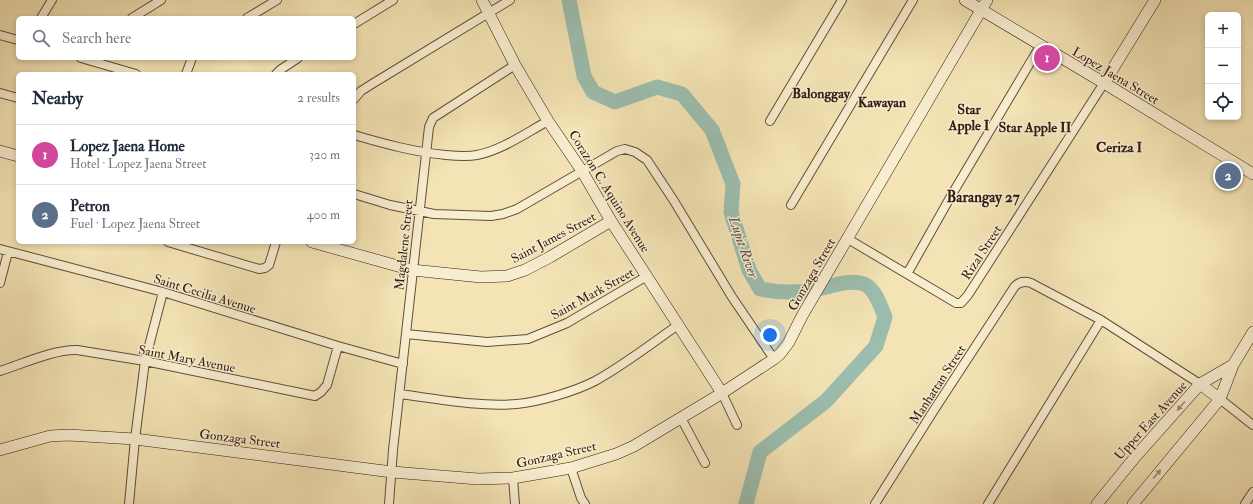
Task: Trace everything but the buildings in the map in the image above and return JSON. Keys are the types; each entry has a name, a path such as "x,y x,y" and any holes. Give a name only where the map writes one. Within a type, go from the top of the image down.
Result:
{"street":[{"path":"42,16 52,0"},
{"path":"135,16 161,0"},
{"path":"250,16 277,0"},
{"path":"356,23 393,0"},
{"name":"Corazon C. Aquino Avenue","path":"482,0 515,65 548,121 582,171 611,221 648,276 722,393"},
{"path":"356,97 372,84 510,0"},
{"path":"770,121 842,0"},
{"path":"791,205 912,0"},
{"name":"Lopez Jaena Street","path":"965,0 984,5 1040,46 1104,83 1253,174"},
{"path":"1104,83 1155,0"},
{"name":"Gonzaga Street","path":"0,450 50,436 68,435 135,439 392,472 478,480 513,478 571,468 616,454 634,446 722,393 774,360 780,354 789,342 802,316 828,274 984,5"},
{"path":"0,35 16,39"},
{"path":"907,274 951,196 1040,46"},
{"path":"187,72 191,60"},
{"path":"278,72 295,60"},
{"path":"105,61 131,72"},
{"name":"Magdalene Street","path":"389,504 393,450 412,270 429,127 433,118 515,65"},
{"name":"Rizal Street","path":"848,239 956,303 962,303 968,296 1104,83"},
{"path":"0,93 16,97"},
{"path":"356,136 400,148 426,153 459,156 477,155 500,147 548,121"},
{"path":"356,195 390,205 434,214 491,216 517,209 616,151 625,149 635,152 647,160 674,201 732,297 774,360"},
{"path":"0,151 16,155"},
{"name":"Saint James Street","path":"319,244 412,270 481,277 507,276 538,264 611,221"},
{"path":"175,244 259,268 265,268 269,265 275,244"},
{"name":"Saint Cecilia Avenue","path":"0,249 163,292 338,346 403,364"},
{"path":"0,283 8,252"},
{"name":"Saint Mark Street","path":"406,334 487,342 528,339 567,323 648,276"},
{"name":"Manhattan Street","path":"875,504 1015,286 1023,281 1031,283 1101,320"},
{"path":"129,504 135,439 145,361 163,292"},
{"path":"988,504 1101,320 1200,384 1253,425"},
{"path":"399,394 483,404 518,404 554,396 594,381 612,371 678,325"},
{"name":"Upper East Avenue","path":"1133,504 1220,399 1233,365 1253,332"},
{"name":"Saint Mary Avenue","path":"0,371 49,355 70,350 77,350 145,361 315,396 327,385 338,346"},
{"name":"Upper East Avenue","path":"1097,504 1131,461 1200,384 1233,365"},
{"path":"722,393 737,425"},
{"path":"681,418 705,463"},
{"path":"571,468 581,498 585,504"},
{"path":"513,478 515,504"},
{"path":"1245,504 1253,492"}],"waterway":[{"name":"Lupit River","path":"569,0 584,76 593,92 615,102 657,87 682,94 712,130 733,184 731,212 749,270 760,289 796,292 852,282 864,284 871,289 877,298 885,317 876,346 826,401 760,452 746,504"}],"place":[{"name":"Lopez Jaena Home","path":"1047,58"},
{"name":"Petron","path":"1228,176"}],"district":[{"name":"Balonggay","path":"821,93"},
{"name":"Kawayan","path":"882,102"},
{"name":"Star Apple I","path":"969,118"},
{"name":"Star Apple II","path":"1035,127"},
{"name":"Ceriza I","path":"1119,147"},
{"name":"Barangay 27","path":"983,197"}]}
